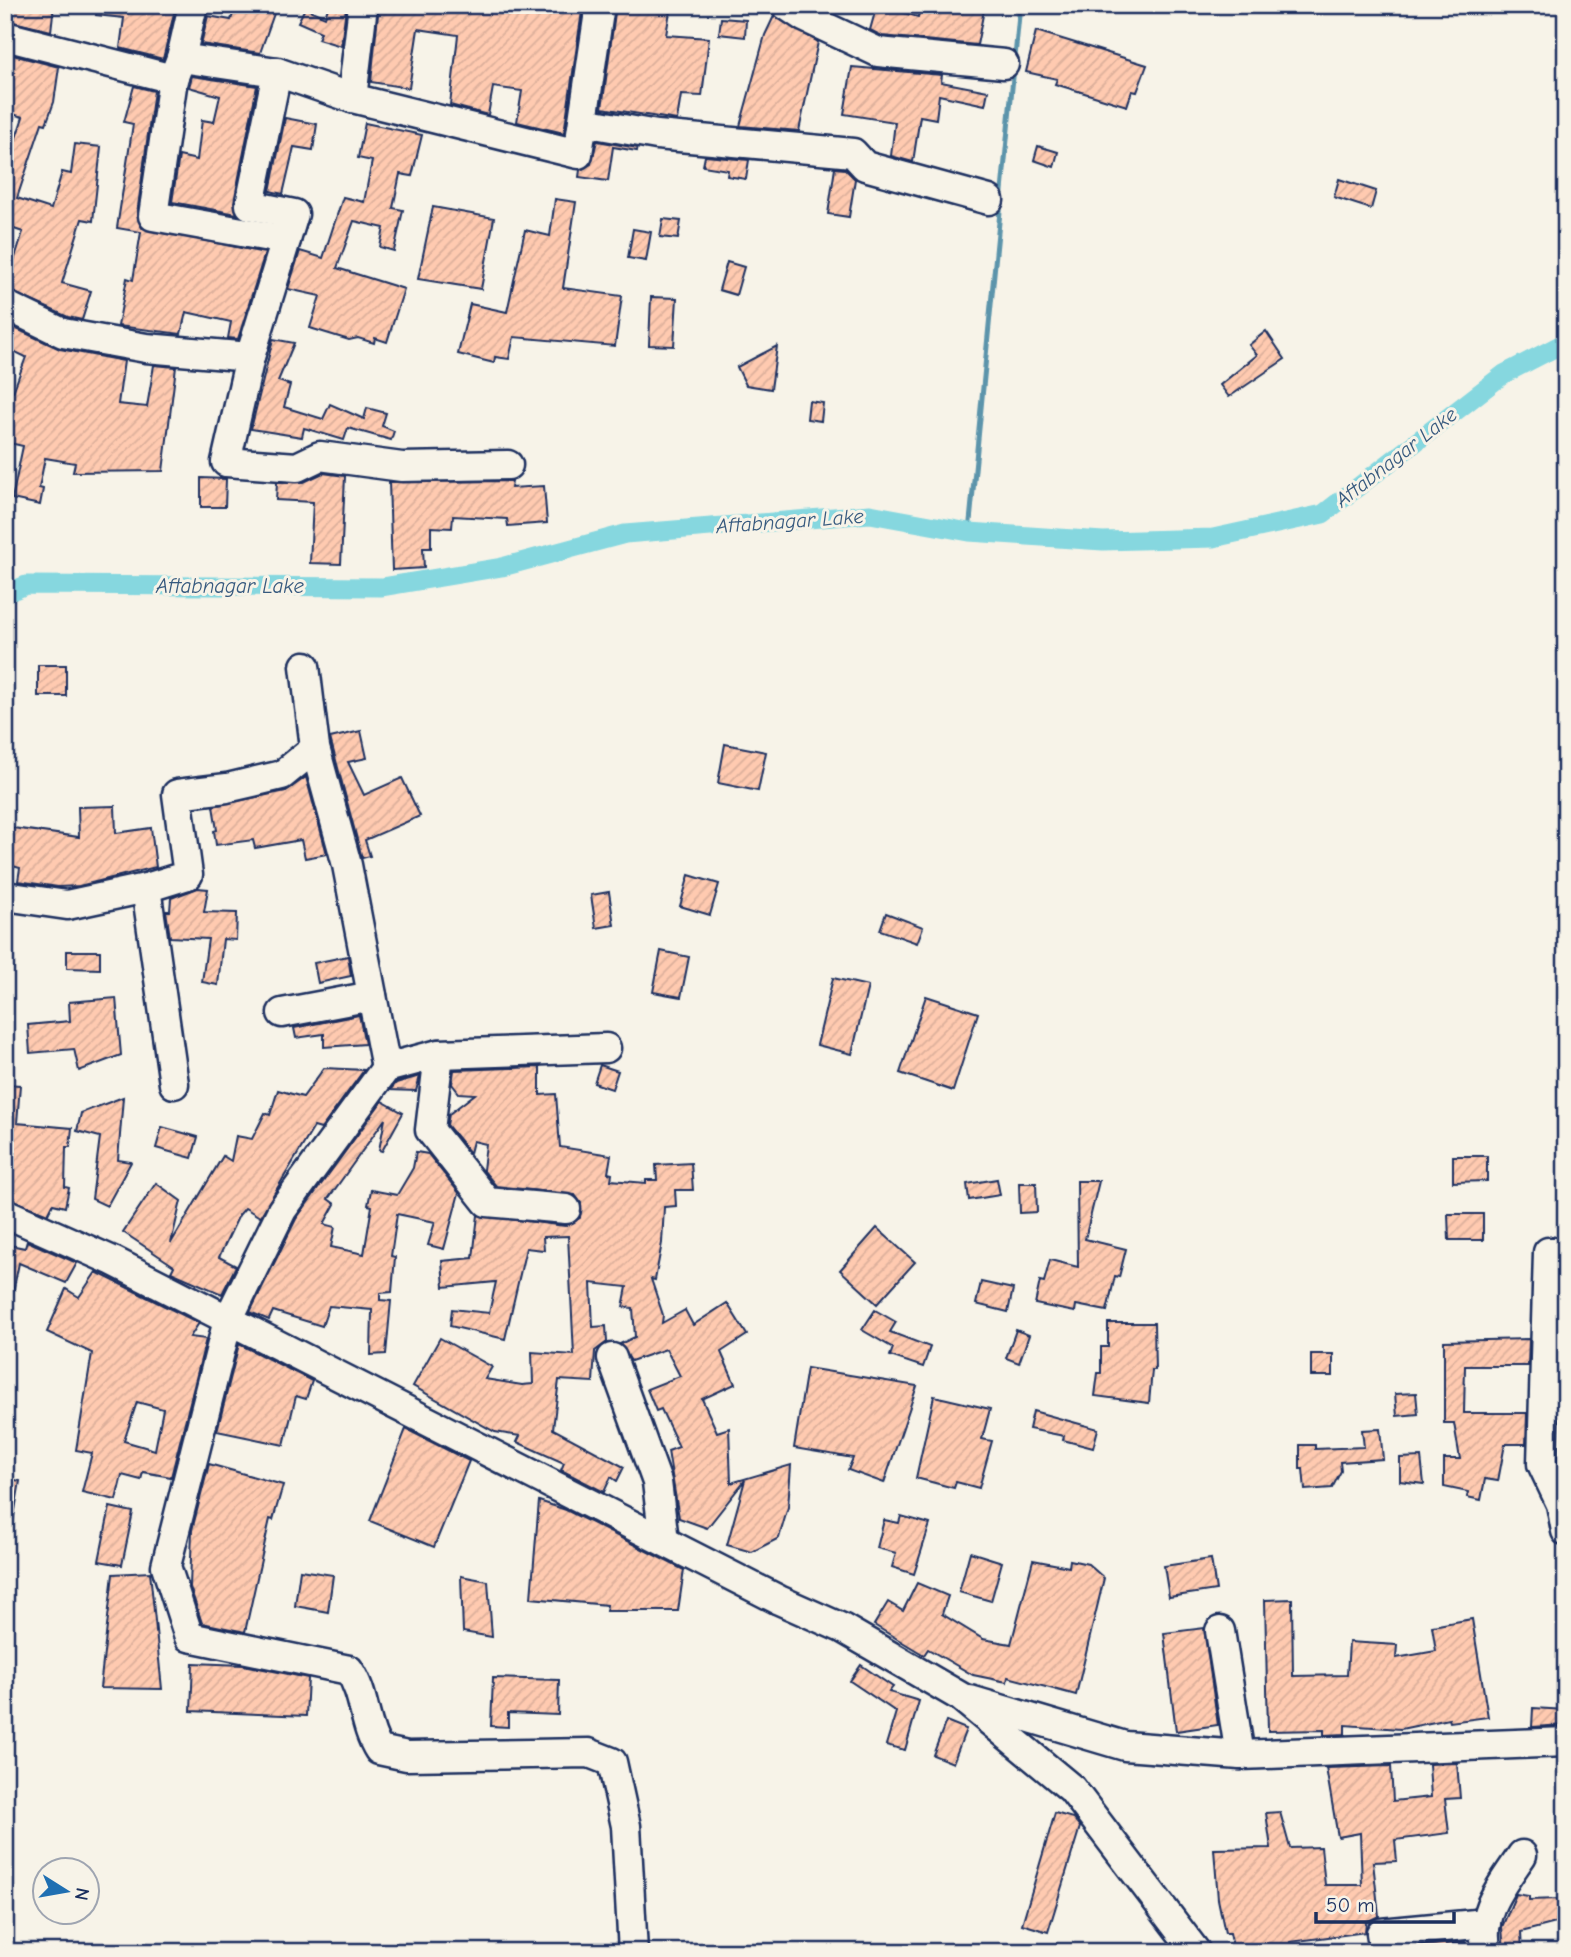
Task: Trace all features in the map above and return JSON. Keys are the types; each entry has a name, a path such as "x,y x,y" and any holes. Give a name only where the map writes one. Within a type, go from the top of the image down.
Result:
{"street":[{"path":"193,5 177,69 153,216 286,240"},
{"path":"352,98 363,5"},
{"path":"5,36 177,69 277,72 352,98 578,154 600,5"},
{"path":"786,5 804,17 878,51 1004,64"},
{"path":"277,72 250,205 295,214 250,357 226,462 298,467 320,456 402,467 508,465"},
{"path":"583,122 657,135 853,153 865,166 989,200"},
{"path":"5,305 63,333 146,348 250,357"},
{"path":"305,666 314,748 347,865 386,1068"},
{"path":"5,896 67,905 146,888 188,875 177,794 227,788 282,775 314,748"},
{"path":"146,888 174,1084"},
{"path":"282,1013 372,996"},
{"path":"606,1048 439,1054 386,1068 282,1210 228,1320 166,1566 189,1637 349,1670 359,1684 370,1735 379,1750 407,1756 589,1753 612,1762 626,1826 633,1952"},
{"path":"439,1054 430,1130 487,1202 566,1209"},
{"path":"5,1213 113,1261 779,1601 842,1628 961,1697 1072,1789 1196,1952"},
{"path":"1566,1252 1548,1252 1542,1464 1562,1504 1566,1531"},
{"path":"612,1358 657,1482 664,1541"},
{"path":"1220,1631 1240,1755"},
{"path":"961,1697 1125,1746 1240,1755 1566,1742"},
{"path":"1487,1952 1483,1938 1490,1903 1522,1855"},
{"path":"1384,1952 1381,1933 1486,1923"}],"building":[{"path":"5,5 54,5 51,31 5,20"},
{"path":"97,5 176,5 163,59 120,48 124,18 96,15"},
{"path":"236,5 277,5 260,53 201,44 208,16 231,20"},
{"path":"329,5 346,8 341,46 318,39 321,32 298,22 305,8 325,17"},
{"path":"379,5 583,5 564,133 517,122 522,91 493,87 488,115 450,105 458,35 418,29 409,88 371,82"},
{"path":"616,5 671,5 666,35 709,38 702,96 681,95 677,120 602,108"},
{"path":"877,5 918,17 920,5 985,5 977,45 882,36 870,30"},
{"path":"774,16 818,42 799,131 740,126 765,35"},
{"path":"721,18 746,20 745,37 719,34"},
{"path":"1036,31 1147,65 1137,92 1132,91 1127,106 1055,84 1057,79 1026,72"},
{"path":"5,53 59,67 54,102 46,124 42,123 17,198 51,209 62,172 71,174 75,144 101,147 93,221 82,219 62,283 91,291 82,320 68,317 5,289 23,232 5,226 5,171 23,117 5,112"},
{"path":"852,67 942,75 941,82 988,91 985,105 939,95 936,119 920,116 913,162 891,156 895,122 844,114"},
{"path":"192,76 257,86 234,202 237,214 172,202 179,156 197,160 202,120 214,122 220,96 189,87"},
{"path":"134,86 154,91 137,214 142,228 265,253 238,339 228,338 231,322 186,312 181,334 118,326 127,278 133,280 141,232 117,228 133,124 124,122"},
{"path":"285,118 317,124 313,150 294,147 283,194 270,191"},
{"path":"365,123 422,135 412,176 400,174 393,208 403,210 394,251 380,247 384,228 354,221 337,268 404,289 387,342 375,338 374,343 358,338 349,340 310,328 320,296 288,289 300,251 323,258 343,197 364,202 372,161 358,158"},
{"path":"597,141 638,148 637,151 613,147 608,181 579,177 580,170 591,164"},
{"path":"1038,146 1058,152 1054,167 1034,160"},
{"path":"705,156 749,160 746,179 727,176 728,170 703,166"},
{"path":"835,168 845,169 855,179 849,217 828,214"},
{"path":"1339,179 1376,191 1371,209 1334,197"},
{"path":"555,199 576,202 563,288 622,296 615,346 514,337 509,359 495,357 494,363 458,354 470,304 507,312 525,230 550,236"},
{"path":"433,207 494,218 481,289 418,279"},
{"path":"663,219 681,221 678,239 660,237"},
{"path":"633,229 651,232 646,261 628,258"},
{"path":"727,262 744,267 736,295 719,290"},
{"path":"651,297 677,298 674,346 649,345"},
{"path":"8,325 60,349 124,361 118,404 147,407 154,365 176,367 163,471 73,472 75,463 45,458 39,488 43,489 40,505 12,499 23,446 5,442 5,391 13,392 26,357 5,347"},
{"path":"1266,331 1285,359 1229,397 1220,385 1257,355 1249,345"},
{"path":"273,339 294,343 278,381 290,385 284,407 323,419 330,404 364,419 367,408 386,413 382,426 394,431 391,440 348,428 344,440 304,428 302,437 251,429"},
{"path":"777,346 771,389 746,385 737,367"},
{"path":"809,401 823,403 821,421 807,419"},
{"path":"323,473 345,476 341,564 310,563 313,502 276,500 277,482 304,482"},
{"path":"201,478 226,479 225,507 201,507"},
{"path":"512,481 511,488 544,486 547,523 508,526 507,519 453,516 452,528 431,527 431,548 423,548 424,568 392,570 389,482"},
{"path":"38,665 66,665 66,696 38,696"},
{"path":"361,731 367,758 348,762 364,795 402,778 420,816 365,840 370,856 362,858 330,738"},
{"path":"725,744 766,752 758,791 718,783"},
{"path":"306,777 327,854 305,858 301,840 255,848 253,840 216,845 214,831 217,830 213,806 286,791"},
{"path":"115,806 116,833 151,828 156,867 79,886 58,887 18,881 20,868 5,864 5,827 79,837 78,807"},
{"path":"689,875 719,884 710,915 680,906"},
{"path":"198,888 208,889 204,912 237,913 236,940 223,939 218,985 202,982 208,939 170,937 166,911 170,911 171,898"},
{"path":"609,892 614,925 596,928 591,895"},
{"path":"886,913 923,927 917,943 880,930"},
{"path":"67,951 100,951 100,969 67,968"},
{"path":"661,951 689,957 681,997 653,992"},
{"path":"348,956 351,976 318,983 314,963"},
{"path":"833,978 868,986 852,1054 817,1045"},
{"path":"926,996 978,1013 953,1091 900,1073"},
{"path":"116,998 121,1055 79,1071 74,1049 30,1053 28,1025 70,1021 69,1002"},
{"path":"359,1015 365,1044 324,1047 324,1034 296,1038 294,1028"},
{"path":"600,1065 618,1071 612,1089 594,1083"},
{"path":"540,1067 540,1095 556,1094 560,1147 611,1155 608,1173 612,1174 611,1180 646,1183 646,1180 657,1180 656,1165 691,1163 693,1190 675,1190 676,1206 664,1207 662,1243 655,1280 651,1279 663,1315 662,1323 685,1310 693,1325 727,1303 747,1335 721,1352 735,1384 702,1399 717,1432 729,1428 731,1483 791,1465 788,1507 779,1538 752,1552 727,1545 745,1480 707,1528 679,1518 668,1451 679,1447 661,1409 656,1411 647,1389 680,1376 666,1349 631,1361 620,1344 635,1337 633,1308 623,1307 627,1287 591,1283 593,1327 606,1326 607,1342 595,1351 593,1382 559,1380 553,1429 624,1467 617,1481 611,1477 604,1492 561,1470 564,1463 517,1442 520,1436 495,1432 413,1386 440,1338 492,1367 485,1379 522,1385 533,1384 532,1352 574,1355 568,1236 543,1237 544,1250 526,1248 505,1339 450,1326 452,1309 489,1313 496,1282 444,1287 442,1261 473,1258 478,1215 565,1226 580,1218 581,1203 575,1195 496,1186 483,1170 486,1144 473,1141 470,1153 447,1125 449,1114 475,1094 459,1093 452,1084 454,1070"},
{"path":"324,1068 364,1070 321,1129 314,1127 260,1217 245,1208 239,1215 219,1257 236,1266 222,1294 171,1272 174,1266 123,1232 156,1183 181,1201 171,1243 223,1156 231,1161 236,1136 252,1139 265,1113 270,1115 278,1090 303,1097"},
{"path":"420,1076 416,1091 390,1090 396,1083"},
{"path":"5,1084 20,1085 17,1123 72,1128 70,1147 66,1147 65,1187 69,1188 65,1207 53,1204 48,1214 5,1197"},
{"path":"123,1097 118,1160 131,1162 107,1206 92,1199 100,1137 77,1131 81,1113"},
{"path":"382,1101 403,1113 382,1151 379,1150 385,1119 328,1199 335,1204 324,1224 335,1227 331,1247 364,1254 372,1206 368,1205 371,1190 397,1195 413,1168 416,1152 428,1154 459,1193 444,1249 428,1245 435,1222 397,1214 391,1256 395,1257 392,1292 380,1293 380,1300 391,1301 386,1354 371,1355 372,1310 329,1306 322,1326 273,1311 269,1320 250,1312 296,1219"},
{"path":"162,1127 198,1137 192,1158 156,1148"},
{"path":"1453,1156 1487,1156 1487,1181 1453,1182"},
{"path":"997,1179 1000,1195 969,1200 967,1184"},
{"path":"1077,1181 1099,1181 1085,1239 1126,1249 1119,1277 1115,1276 1107,1311 1076,1305 1075,1312 1035,1304 1040,1281 1044,1282 1050,1260 1078,1267"},
{"path":"1019,1183 1036,1183 1037,1212 1020,1213"},
{"path":"1448,1214 1483,1214 1483,1240 1449,1240"},
{"path":"877,1228 915,1262 877,1304 840,1270"},
{"path":"27,1241 77,1263 66,1283 19,1263 12,1297 5,1296 5,1244 25,1248"},
{"path":"96,1272 199,1323 190,1337 206,1339 171,1477 143,1472 141,1480 122,1475 116,1500 82,1492 92,1453 76,1450 92,1353 47,1332 66,1289 79,1297","holes":["137,1402 163,1409 155,1450 124,1441"]},
{"path":"981,1282 1013,1289 1008,1312 976,1304"},
{"path":"875,1310 896,1322 890,1332 930,1347 923,1367 890,1356 893,1348 862,1330"},
{"path":"1108,1323 1154,1323 1155,1370 1152,1370 1149,1403 1095,1396 1098,1373 1101,1373 1101,1347 1108,1347"},
{"path":"1016,1330 1029,1335 1019,1363 1006,1358"},
{"path":"1529,1339 1528,1366 1465,1366 1464,1413 1527,1413 1526,1444 1505,1444 1498,1481 1485,1479 1481,1500 1467,1497 1468,1492 1444,1487 1444,1459 1460,1459 1454,1423 1444,1423 1444,1341"},
{"path":"239,1344 312,1381 306,1399 296,1396 284,1445 217,1431"},
{"path":"1311,1354 1333,1354 1333,1376 1311,1376"},
{"path":"807,1368 917,1386 884,1483 848,1470 853,1458 794,1448"},
{"path":"1416,1393 1418,1414 1397,1416 1395,1394"},
{"path":"934,1396 990,1409 982,1439 992,1441 979,1488 956,1482 954,1488 916,1478"},
{"path":"1033,1411 1098,1429 1093,1448 1063,1440 1064,1436 1029,1429"},
{"path":"406,1429 469,1461 434,1547 370,1521"},
{"path":"1380,1429 1383,1459 1340,1462 1341,1471 1332,1488 1305,1490 1303,1469 1300,1469 1300,1445 1315,1445 1315,1449 1364,1447 1362,1430"},
{"path":"1421,1457 1424,1484 1400,1481 1400,1458"},
{"path":"209,1464 283,1485 273,1520 270,1519 245,1632 202,1623 190,1587 192,1530"},
{"path":"5,1478 20,1481 13,1522 5,1521"},
{"path":"539,1501 566,1510 684,1570 678,1611 606,1611 607,1605 531,1598"},
{"path":"110,1507 133,1512 122,1565 99,1561"},
{"path":"901,1516 930,1524 914,1574 892,1567 896,1553 877,1548 884,1520 899,1523"},
{"path":"970,1552 1002,1562 991,1601 959,1592"},
{"path":"1211,1559 1216,1590 1169,1597 1164,1566"},
{"path":"1033,1560 1069,1567 1070,1560 1088,1564 1104,1578 1076,1695 1008,1677 1007,1682 973,1675 928,1649 924,1655 874,1625 888,1602 903,1611 917,1583 948,1596 942,1614 983,1639 1011,1644"},
{"path":"300,1570 333,1575 328,1612 295,1606"},
{"path":"150,1572 162,1689 100,1688 113,1574"},
{"path":"461,1576 488,1581 492,1637 463,1632"},
{"path":"1292,1599 1293,1676 1347,1675 1349,1642 1397,1645 1396,1658 1436,1651 1432,1626 1472,1619 1488,1717 1450,1722 1449,1719 1401,1729 1345,1725 1345,1734 1324,1735 1324,1730 1268,1731 1265,1600"},
{"path":"1204,1628 1218,1725 1176,1731 1164,1633"},
{"path":"193,1663 243,1665 308,1678 306,1716 191,1711"},
{"path":"861,1665 893,1687 889,1692 919,1701 905,1750 886,1745 896,1712 850,1681"},
{"path":"493,1678 559,1680 558,1715 508,1713 508,1727 491,1726"},
{"path":"1533,1708 1566,1710 1566,1725 1532,1727"},
{"path":"946,1721 966,1729 953,1763 933,1755"},
{"path":"1457,1763 1460,1798 1445,1799 1449,1833 1395,1840 1397,1861 1373,1862 1379,1916 1366,1922 1365,1932 1290,1942 1291,1947 1267,1952 1234,1952 1230,1933 1225,1933 1218,1899 1214,1849 1271,1848 1266,1813 1280,1812 1290,1848 1321,1847 1325,1885 1362,1885 1360,1833 1338,1837 1326,1768 1391,1766 1393,1801 1431,1797 1429,1764"},
{"path":"1055,1813 1073,1818 1080,1827 1048,1932 1022,1924"},
{"path":"1516,1894 1529,1896 1529,1900 1559,1899 1560,1922 1521,1932 1522,1952 1504,1952 1502,1927"},
{"path":"1465,1942 1469,1952 1410,1952 1410,1947"}],"waterway":[{"path":"969,532 1020,5"},
{"name":"Aftabnagar Lake","path":"5,594 26,585 382,587 502,567 625,534 870,514 969,532 1103,541 1213,538 1323,514 1504,374 1566,342"}]}
